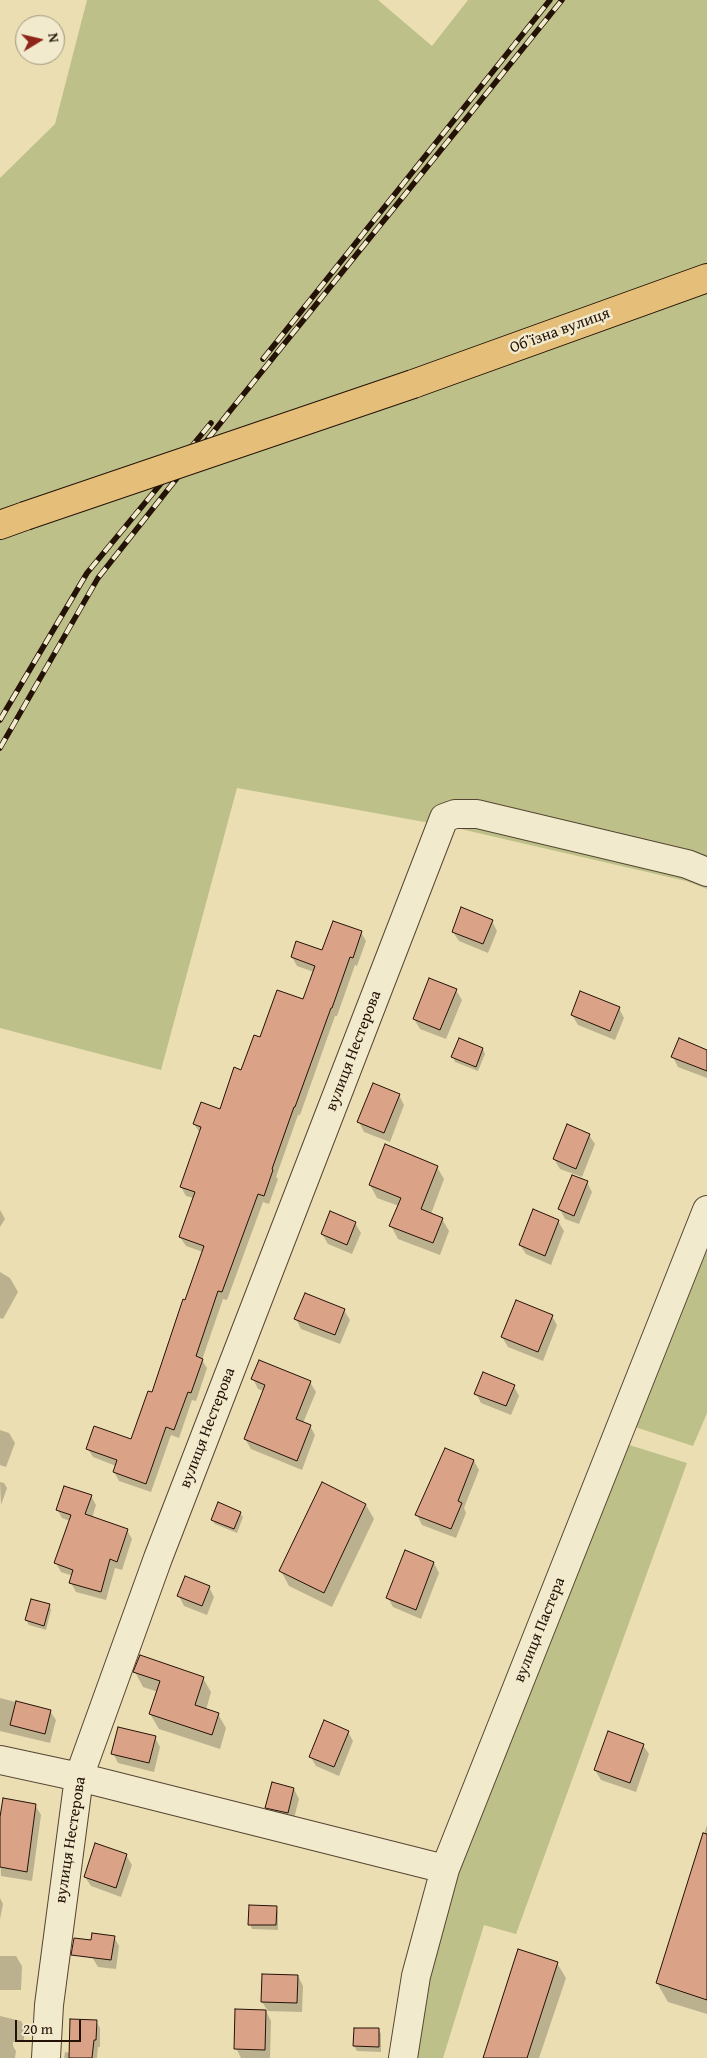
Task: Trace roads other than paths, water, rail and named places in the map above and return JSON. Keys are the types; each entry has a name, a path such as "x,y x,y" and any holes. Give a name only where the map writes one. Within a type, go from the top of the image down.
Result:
{"main road":[{"name":"Обʼїзна вулиця","path":"12,521 414,384 707,278"}],"street":[{"name":"вулиця Нестерова","path":"46,2058 50,1995 79,1777 161,1548 444,818 455,814 477,814 687,864 707,872"},
{"name":"вулиця Пастера","path":"403,2058 416,1976 445,1869 707,1210"},
{"path":"0,1760 79,1777 445,1869"}],"railway":[{"path":"263,359 550,0"},
{"path":"0,748 98,578 230,411 562,0"},
{"path":"0,720 87,573 211,423"}]}
